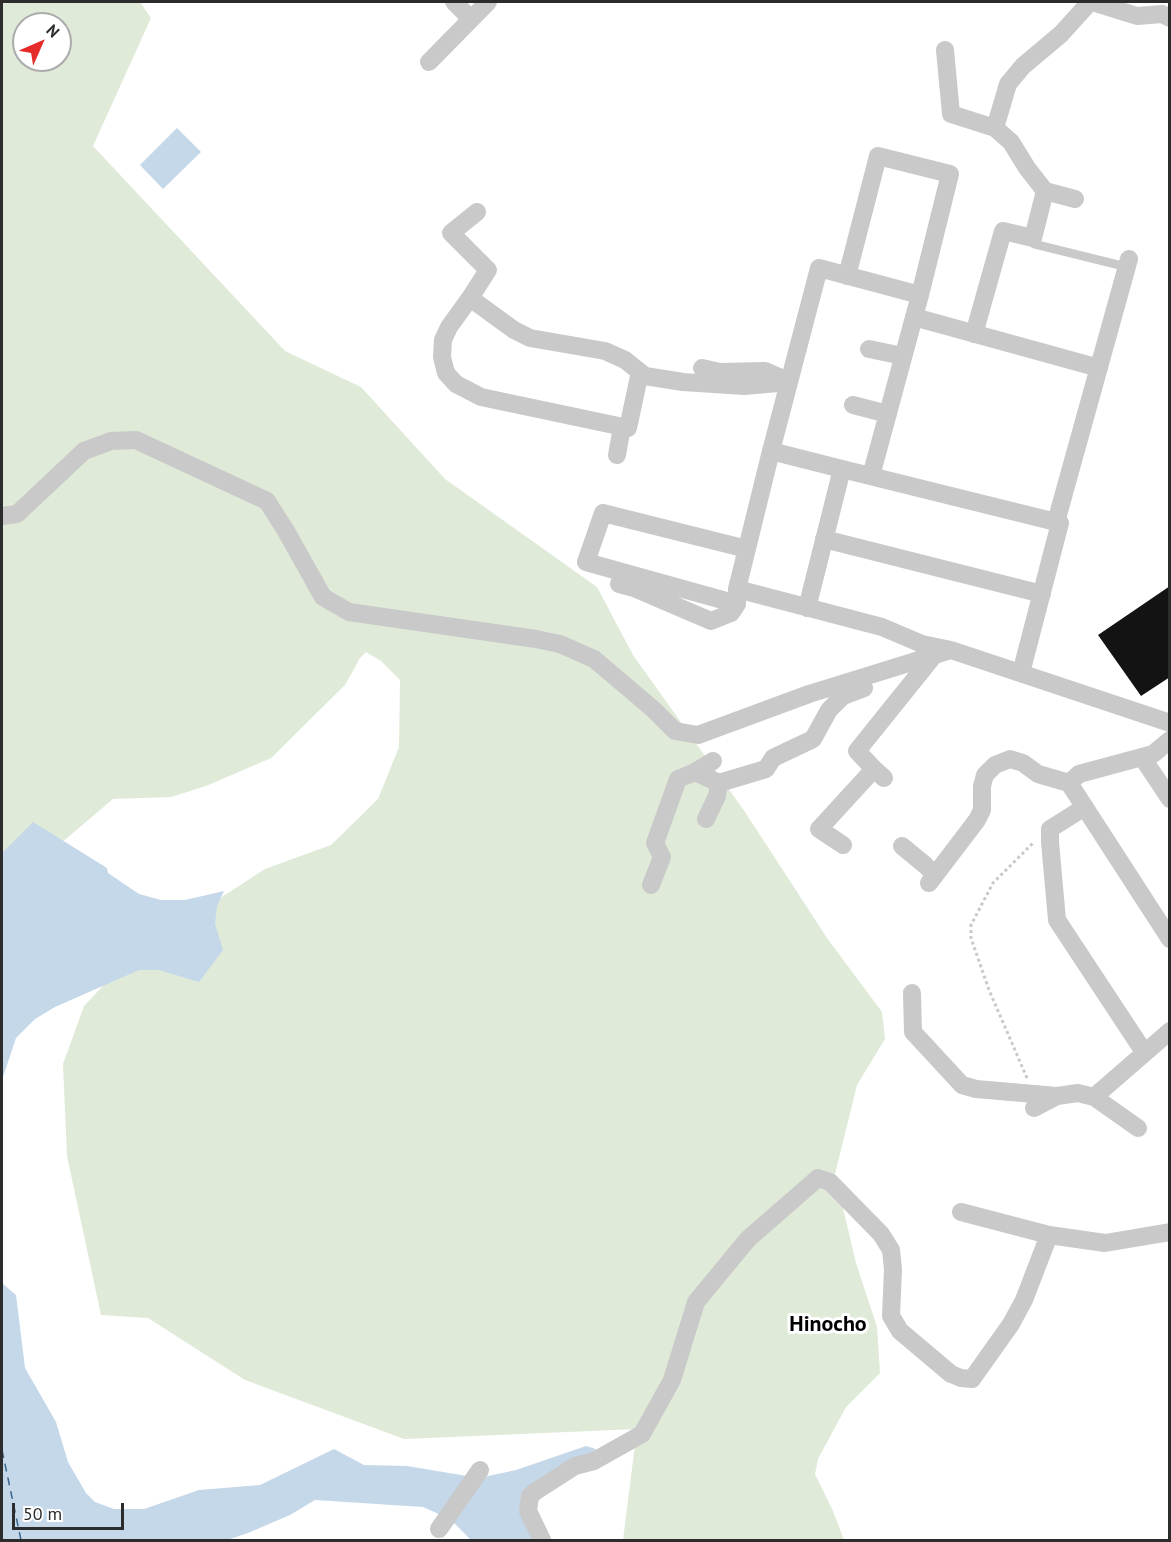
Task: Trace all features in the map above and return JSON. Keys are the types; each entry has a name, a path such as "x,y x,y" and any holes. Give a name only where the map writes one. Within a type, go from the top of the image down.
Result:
{"street":[{"path":"453,2 471,19"},
{"path":"429,62 488,2"},
{"path":"995,128 1008,84 1023,66 1061,33 1091,2 1137,16 1162,14 1170,18"},
{"path":"945,51 951,114 995,128 1011,142 1045,191 1075,199"},
{"path":"847,276 878,156 950,174 871,476"},
{"path":"974,334 1003,231 1033,238 1045,191"},
{"path":"477,212 451,233 488,270 449,327 443,340 442,357 446,373 456,384 481,397 628,428 640,372"},
{"path":"1056,522 1128,263"},
{"path":"737,596 771,451 819,268 920,295"},
{"path":"470,298 513,330 530,338 606,351 625,360 645,376 744,387 789,382"},
{"path":"914,318 1099,368"},
{"path":"869,349 903,356"},
{"path":"702,368 720,372 765,371 789,382"},
{"path":"853,405 888,414"},
{"path":"616,455 622,427"},
{"path":"2,516 17,514 84,451 111,441 136,440 267,501 323,597 349,612 560,644 594,658 675,731 698,735 809,694 943,652"},
{"path":"771,451 1060,523 1021,673"},
{"path":"807,608 842,469"},
{"path":"747,549 603,513 586,562 737,596 807,608 882,627 943,652 1021,673 1170,723"},
{"path":"824,539 1042,594"},
{"path":"843,845 819,829 879,774 857,751 943,652"},
{"path":"695,772 719,783 766,769 773,758 813,739 829,710 843,696 867,687 871,674"},
{"path":"1069,783 1079,774 1153,754 1170,740"},
{"path":"1142,757 1170,799"},
{"path":"902,846 925,865 932,879 977,820 982,810 982,786 985,774 995,765 1010,759 1023,763 1038,774 1069,783 1170,939"},
{"path":"651,885 662,857 655,843 678,779 695,772 713,760"},
{"path":"706,819 717,796 719,783"},
{"path":"1085,807 1050,829 1057,920 1144,1052"},
{"path":"912,993 921,1012 914,1032 962,1085 1034,1101 1078,1093 1094,1097 1137,1128"},
{"path":"1094,1097 1170,1031"},
{"path":"542,1540 528,1511 530,1496 575,1466 594,1461 642,1434 672,1380 696,1302 748,1239 818,1178 830,1182 881,1234 891,1250 893,1269 891,1317 900,1331 951,1374 961,1378 972,1379 1011,1324 1024,1300 1048,1235"},
{"path":"961,1212 1048,1235 1105,1244 1170,1232"},
{"path":"439,1529 480,1470"}],"lane":[{"path":"1033,238 1034,244 1128,263"}],"path":[{"path":"1034,1101 989,990 971,938 971,925 993,883 1034,843 1041,828 1050,829"}],"green space":[{"path":"2,2 140,2 151,18 93,146 285,351 361,387 445,479 597,587 633,655 745,812 827,938 882,1012 885,1039 857,1085 835,1174 856,1263 877,1327 880,1373 846,1407 818,1459 815,1474 844,1540 623,1540 637,1429 404,1439 245,1380 148,1318 101,1315 67,1156 63,1064 84,1006 131,956 265,869 331,845 378,799 399,747 400,680 381,661 366,652 360,658 345,685 271,758 206,786 171,797 113,799 48,854 2,852"}],"water":[{"path":"177,128 201,152 163,189 140,165"},
{"path":"33,822 107,868 108,873 139,894 161,900 185,900 224,891 217,906 215,924 223,950 199,982 159,970 139,970 55,1007 35,1019 16,1038 2,1080 2,853"},
{"path":"2,1283 16,1295 25,1368 56,1422 68,1462 86,1493 95,1502 114,1509 144,1509 199,1490 260,1485 334,1449 364,1465 407,1466 479,1478 516,1470 586,1446 596,1449 584,1462 526,1491 541,1540 471,1540 450,1519 423,1507 315,1500 290,1515 227,1540 2,1540"}],"building":[{"path":"1170,586 1170,677 1141,696 1098,635"}],"ferry route":[{"path":"2,1450 21,1540"}],"district":[{"name":"Hinocho","path":"828,1325"}]}
